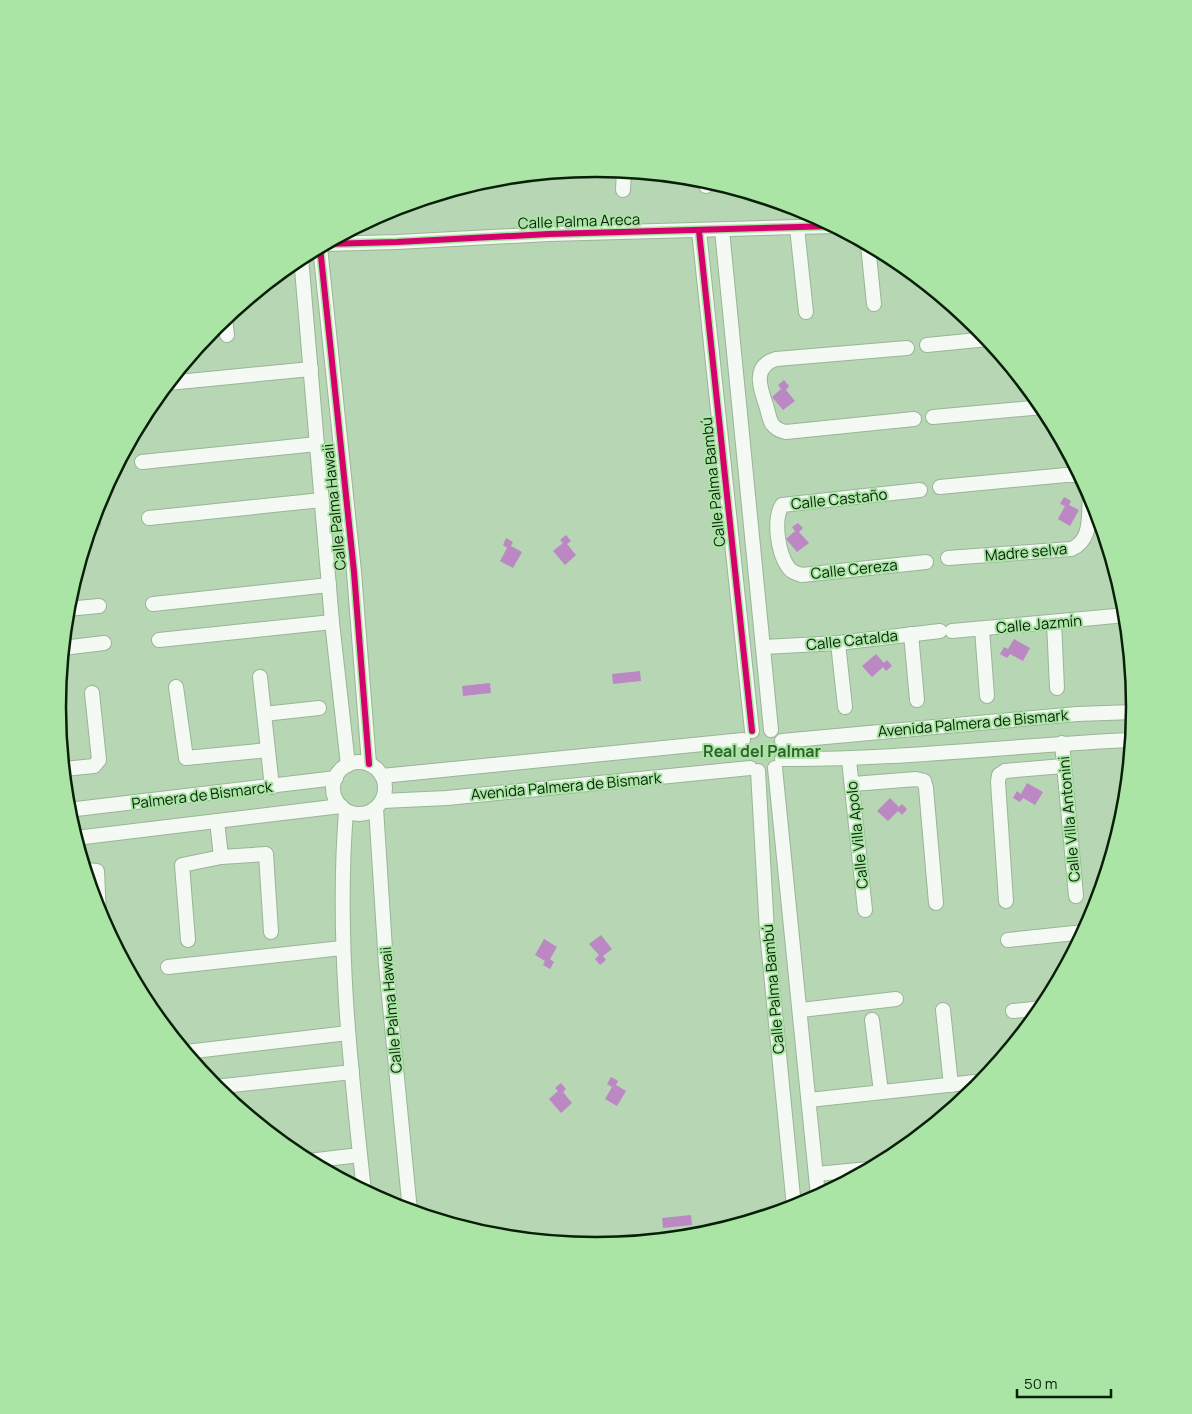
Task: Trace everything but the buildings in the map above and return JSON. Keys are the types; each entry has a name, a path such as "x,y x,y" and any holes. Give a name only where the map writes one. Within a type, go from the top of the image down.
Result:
{"street":[{"path":"623,190 624,178"},
{"name":"Calle Palma Areca","path":"339,244 549,234 818,227"},
{"path":"797,228 806,312"},
{"path":"722,230 771,730"},
{"name":"Calle Palma Bambú","path":"699,231 747,736"},
{"path":"869,253 874,304"},
{"name":"Calle Palma Hawaii","path":"321,255 354,572 369,764"},
{"name":"Calle Palma Hawaii","path":"302,267 332,622 348,765"},
{"path":"226,327 227,334"},
{"path":"926,345 978,340"},
{"path":"907,348 776,359 768,361 758,382 772,424 778,430 786,432 914,419"},
{"path":"179,382 311,368"},
{"path":"737,384 758,382"},
{"path":"933,417 1032,408"},
{"path":"142,462 317,444"},
{"path":"940,488 1072,476"},
{"name":"Calle Castaño","path":"775,529 778,511 782,505 920,490"},
{"path":"149,518 322,500"},
{"name":"Madre selva","path":"948,558 1071,549 1080,545 1086,538 1088,513"},
{"path":"752,531 775,529"},
{"name":"Calle Cereza","path":"775,529 787,566 794,572 802,574 926,562"},
{"path":"153,604 329,585"},
{"path":"75,608 99,606"},
{"name":"Calle Jazmín","path":"946,631 1118,617"},
{"path":"159,640 332,622"},
{"path":"1054,622 1057,688"},
{"path":"982,629 987,696"},
{"name":"Calle Catalda","path":"764,647 838,643 946,631"},
{"path":"911,634 917,700"},
{"path":"70,647 104,643"},
{"path":"838,643 845,707"},
{"path":"260,678 272,787"},
{"path":"176,687 186,758 268,750"},
{"path":"70,768 94,766 99,760 92,693"},
{"path":"264,714 319,708"},
{"name":"Avenida Palmera de Bismark","path":"782,741 1077,714 1126,712"},
{"path":"762,729 771,730 782,741 784,750 779,764 767,771 754,770 741,754 747,736 762,729"},
{"name":"Avenida Palmera de Bismark","path":"382,776 747,736"},
{"name":"Avenida Palmera de Bismark","path":"779,764 1062,743 1125,740"},
{"name":"Calle Villa Antonini","path":"1062,743 1076,896"},
{"name":"Calle Villa Apolo","path":"849,760 853,784 864,910"},
{"path":"358,762 369,764 382,776 385,784 379,805 361,814 343,808 335,798 333,788 336,778 348,765 358,762"},
{"name":"Calle Palma Bambú","path":"779,764 817,1188"},
{"path":"1006,901 999,774 1006,771 1063,766"},
{"name":"Calle Palma Bambú","path":"754,770 767,932 793,1198"},
{"name":"Avenida Palmera de Bismark","path":"379,805 754,770"},
{"name":"Palmera de Bismarck","path":"76,809 336,778"},
{"path":"853,784 916,779 924,781 936,903"},
{"name":"Calle Palma Hawaii","path":"379,805 386,964 409,1202"},
{"path":"343,808 342,948 348,1033 363,1183"},
{"name":"Palmera de Bismarck","path":"82,837 343,808"},
{"path":"217,821 221,857"},
{"path":"188,940 182,864 221,857 266,854 271,932"},
{"path":"92,871 97,871 98,886"},
{"path":"1008,940 1075,933"},
{"path":"168,967 342,948"},
{"path":"801,1010 896,999"},
{"path":"1012,1011 1030,1009"},
{"path":"943,1010 951,1085"},
{"path":"872,1020 881,1092"},
{"path":"194,1051 348,1033"},
{"path":"225,1086 352,1072"},
{"path":"809,1100 970,1083"},
{"path":"321,1159 360,1155"},
{"path":"816,1174 852,1171"}],"shaded area":[{"path":"784,380 789,386 786,390 795,401 783,410 772,397 781,389 778,385"},
{"path":"1064,497 1071,501 1069,505 1079,510 1070,526 1058,519 1065,506 1060,504"},
{"path":"798,523 803,528 799,532 809,543 797,552 786,539 795,531 792,527"},
{"path":"566,535 571,541 567,544 576,555 565,565 553,551 563,543 560,540"},
{"path":"506,538 513,542 511,546 522,552 513,568 500,561 507,548 503,545"},
{"path":"1014,639 1030,648 1023,661 1010,654 1007,658 1000,654 1004,647 1008,649"},
{"path":"876,654 884,663 887,660 892,666 886,671 883,667 872,677 862,666"},
{"path":"640,671 641,681 613,684 612,674"},
{"path":"490,683 491,693 463,696 462,686"},
{"path":"1027,783 1043,792 1035,805 1023,798 1020,802 1013,798 1017,791 1021,794"},
{"path":"890,798 899,807 902,804 907,809 902,815 898,811 888,821 877,811"},
{"path":"601,935 612,949 603,956 606,960 600,965 595,959 599,955 589,944"},
{"path":"544,939 557,947 550,959 554,962 550,969 543,965 545,961 535,955"},
{"path":"611,1077 618,1081 616,1085 626,1091 617,1106 605,1099 612,1087 607,1084"},
{"path":"561,1083 566,1089 563,1092 572,1103 561,1113 549,1099 558,1091 555,1088"},
{"path":"691,1215 692,1225 663,1228 662,1218"}],"cycle path":[{"path":"340,244 549,234 818,226"},
{"path":"699,231 752,731"},
{"path":"321,255 354,572 369,764"}],"district":[{"name":"Real del Palmar","path":"762,751"}]}
